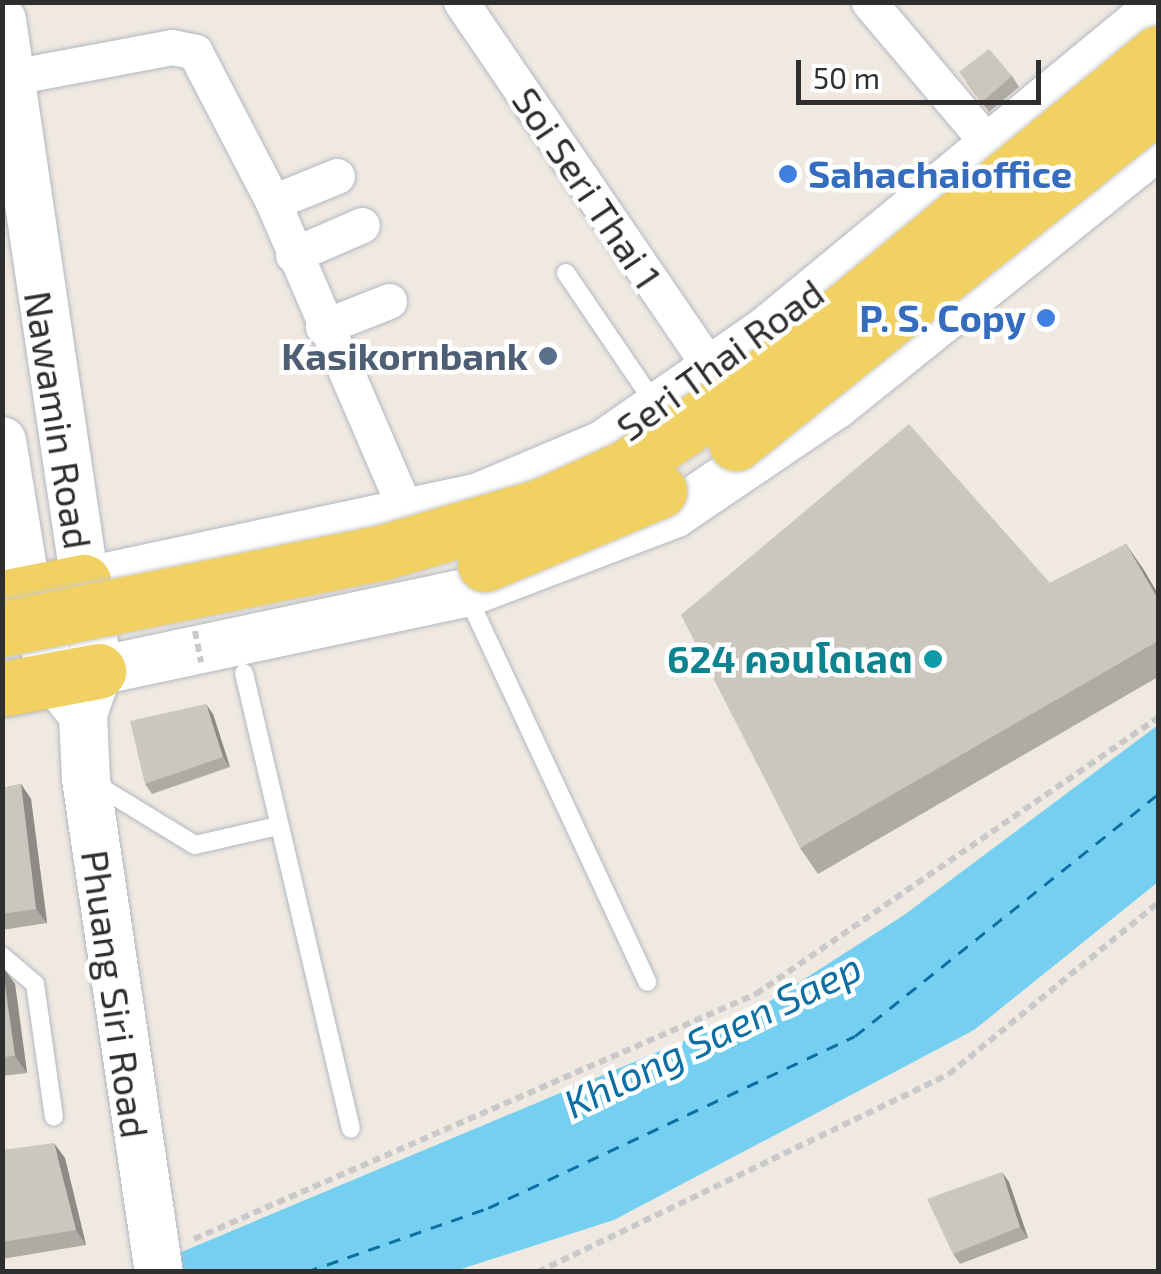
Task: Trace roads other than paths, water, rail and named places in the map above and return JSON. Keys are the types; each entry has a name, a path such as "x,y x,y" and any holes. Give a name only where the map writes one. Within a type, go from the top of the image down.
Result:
{"main road":[{"name":"Seri Thai Road","path":"10,607 83,582 408,515 548,473 660,412 714,373 1158,8"},
{"name":"Nawamin Road","path":"2,20 12,77 14,184 83,582"},
{"path":"10,607 380,553 540,506 625,468 772,370 1158,53"},
{"path":"2,667 400,588 562,539 644,500 797,399 1158,104"},
{"path":"2,689 79,688 466,594 623,538 724,484 1158,145"},
{"name":"Nawamin Road","path":"2,441 10,607"},
{"name":"Phuang Siri Road","path":"83,582 79,688 86,778 157,1262"},
{"name":"Phuang Siri Road","path":"10,607 79,688"}],"street":[{"name":"Soi Seri Thai 1","path":"460,2 714,373"},
{"path":"869,2 991,147"},
{"path":"12,77 190,48 274,202 292,255 408,515"},
{"path":"274,202 337,176"},
{"path":"292,255 362,225"},
{"path":"324,327 389,300"}],"lane":[{"path":"566,273 660,412"},
{"path":"466,594 647,982"},
{"path":"244,673 350,1129"},
{"path":"86,778 195,845 278,826"},
{"path":"2,956 35,984 54,1117"}],"water":[{"name":"Khlong Saen Saep","path":"1158,725 1158,882 974,1030 614,1220 455,1271 134,1272 753,1012 904,915"}],"place":[{"name":"Sahachaioffice","path":"788,174"},
{"name":"P. S. Copy","path":"1046,318"},
{"name":"Kasikornbank","path":"548,356"},
{"name":"624 คอนโดเลต","path":"933,659"}]}
